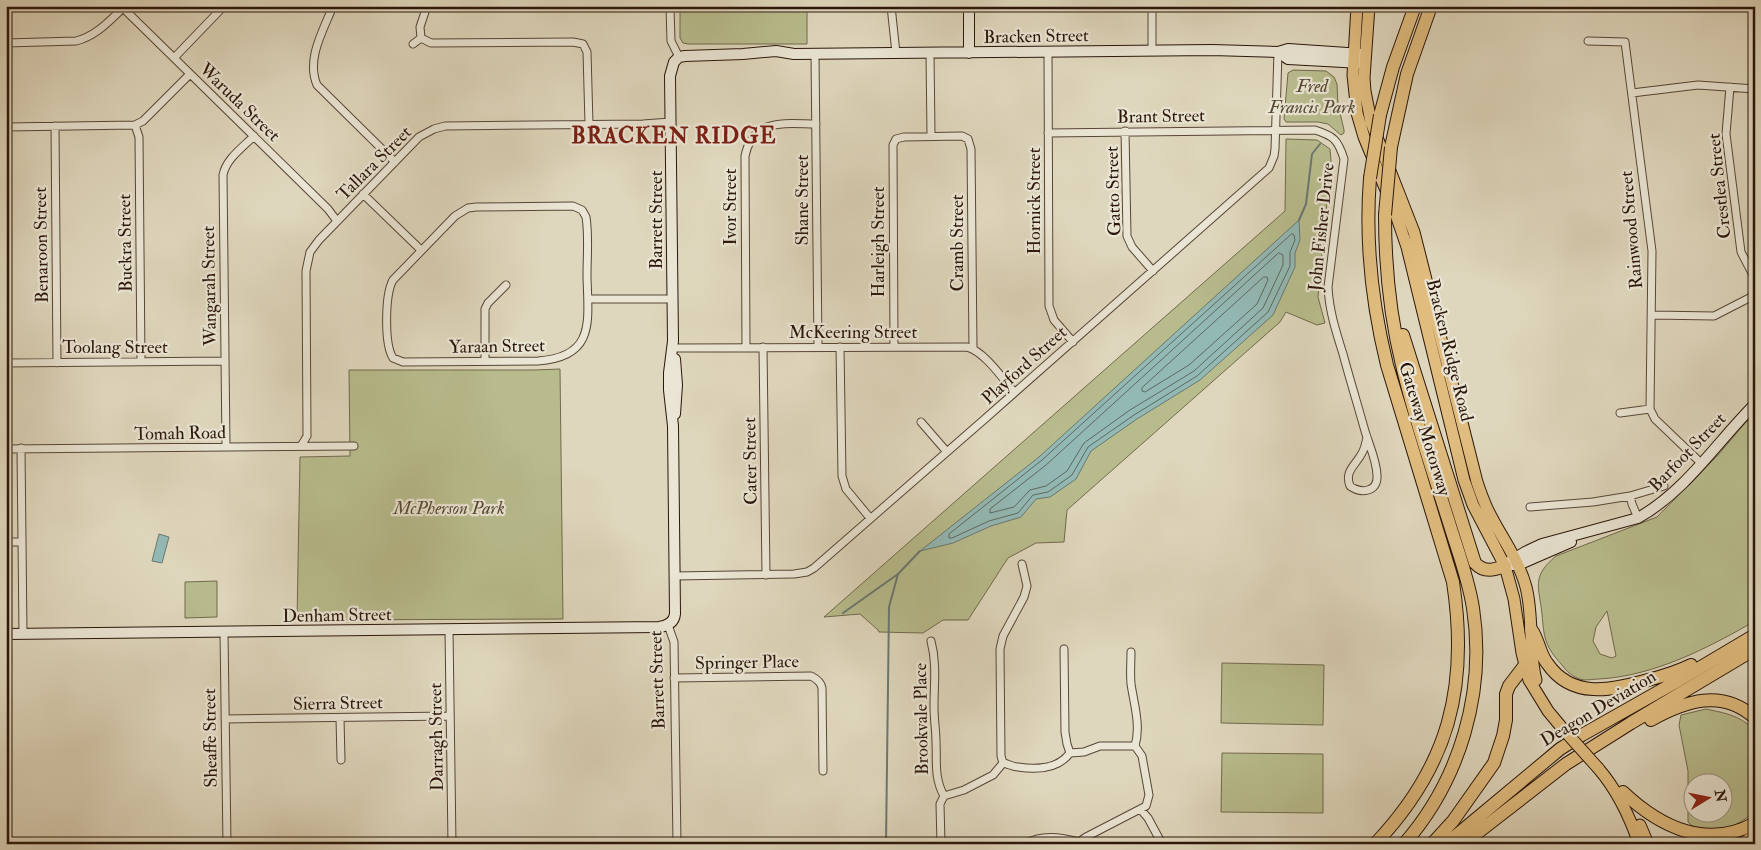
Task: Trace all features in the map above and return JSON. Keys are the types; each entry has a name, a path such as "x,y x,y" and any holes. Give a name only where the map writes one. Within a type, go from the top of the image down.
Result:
{"highway":[{"name":"Gateway Motorway","path":"1375,844 1397,821 1413,798 1436,754 1445,732 1453,703 1459,648 1458,614 1453,582 1387,365 1372,288 1369,246 1368,207 1370,178 1380,114 1393,67 1415,6"},
{"name":"Gateway Motorway","path":"1404,844 1429,812 1446,783 1457,758 1467,728 1474,694 1476,665 1475,622 1465,572 1404,373 1392,314 1386,257 1385,215 1391,148 1407,74 1430,6"},
{"path":"1392,314 1400,325 1475,563 1479,568 1489,570 1512,563"},
{"path":"1531,629 1538,639 1547,664 1556,674 1577,686 1598,690 1625,686 1671,674 1712,653 1728,651"},
{"name":"Deagon Deviation","path":"1446,844 1560,750 1582,735 1755,635"},
{"name":"Deagon Deviation","path":"1463,844 1566,764 1755,649"},
{"path":"1432,844 1452,821 1494,763 1506,720 1506,694 1509,686 1525,665"},
{"path":"1601,742 1614,741 1674,708 1695,701 1724,702 1743,709 1755,718"},
{"path":"1623,792 1672,832 1692,840 1708,842 1727,839 1739,834 1755,822"},
{"path":"1742,844 1755,836"}],"main road":[{"path":"1350,6 1357,12"},
{"name":"Bracken Ridge Road","path":"1369,6 1353,87 1357,113 1364,137 1395,212 1407,247 1464,480 1473,505 1512,563 1528,599 1533,663 1539,696"},
{"name":"Bracken Ridge Road","path":"1357,12 1359,58"},
{"name":"Bracken Ridge Road","path":"1512,563 1514,599 1525,665 1533,688 1562,729 1608,780 1626,813 1639,844"},
{"name":"Bracken Ridge Road","path":"1608,780 1623,792 1624,798 1640,825 1648,844"}],"street":[{"path":"174,58 224,6"},
{"path":"333,6 313,60 313,76 317,85 394,162"},
{"path":"421,38 420,27 427,6"},
{"path":"670,6 671,41 679,58"},
{"path":"891,6 896,54"},
{"path":"969,6 970,53"},
{"path":"1152,6 1152,50"},
{"path":"6,43 76,41 84,39 101,30 122,7"},
{"name":"Waruda Street","path":"122,7 328,209 337,221"},
{"path":"421,38 431,44 584,41 587,52 589,124"},
{"path":"413,44 421,38"},
{"name":"Rainwood Street","path":"1588,41 1625,42 1652,251 1650,409"},
{"name":"Bracken Street","path":"679,58 698,55 776,51 794,54 896,54 1152,50 1278,52 1288,59 1359,58"},
{"name":"Hornick Street","path":"1048,52 1049,306 1054,320 1073,342"},
{"name":"Playford Street","path":"675,576 801,574 814,568 1264,173 1274,156 1278,52"},
{"path":"930,53 931,136"},
{"name":"Shane Street","path":"815,54 818,347"},
{"name":"Barrett Street","path":"677,844 674,642 668,625 672,622 675,614 673,426 669,382 673,348 671,70 674,62 679,58"},
{"path":"6,127 135,124 143,121 190,74"},
{"path":"1632,93 1698,85 1755,89"},
{"name":"Crestlea Street","path":"1730,87 1726,134 1741,252 1755,279"},
{"name":"Tallara Street","path":"301,446 308,436 307,263 314,246 423,134 440,127 672,122"},
{"name":"Buckra Street","path":"135,124 139,137 141,362"},
{"name":"Ivor Street","path":"746,347 745,156 747,147 757,132 771,125 816,124"},
{"name":"Benaroon Street","path":"55,126 57,362"},
{"name":"Brant Street","path":"1048,132 1275,130"},
{"name":"John Fisher Drive","path":"1275,130 1315,130 1329,134 1340,145 1344,159 1328,287 1329,303 1367,436 1378,477 1374,486 1365,492 1355,490 1350,486 1348,475 1349,470 1361,454 1367,436"},
{"name":"Gatto Street","path":"1126,132 1127,236 1132,247 1153,270"},
{"name":"Wangarah Street","path":"226,447 223,175 224,167 229,160 254,136"},
{"name":"Harleigh Street","path":"894,346 894,136 931,136"},
{"name":"Cramb Street","path":"931,136 971,136 973,348"},
{"path":"364,194 421,250"},
{"name":"Yaraan Street","path":"573,206 582,210 587,221 588,319 584,336 578,346 564,357 556,360 538,362 397,361 393,358 388,346 390,285 421,250 455,216 468,208 573,206"},
{"path":"485,361 485,309 488,303 506,286"},
{"path":"1652,316 1714,316 1755,295"},
{"path":"588,299 673,299"},
{"name":"McKeering Street","path":"673,348 894,346 960,346 973,348"},
{"name":"Cater Street","path":"763,347 766,575"},
{"path":"840,347 842,476 846,489 870,518"},
{"path":"973,348 1014,392"},
{"name":"Toolang Street","path":"6,363 225,361"},
{"name":"Barfoot Street","path":"1512,563 1587,536 1593,531 1638,518 1652,510 1672,494 1755,404"},
{"path":"1620,413 1650,409 1655,419 1701,462"},
{"path":"921,422 947,452"},
{"name":"Tomah Road","path":"6,449 354,446"},
{"path":"21,448 23,634"},
{"name":"Barfoot Street","path":"1530,507 1593,502 1630,496 1664,486"},
{"name":"Barfoot Street","path":"1630,496 1638,518"},
{"path":"6,542 22,542"},
{"path":"1003,763 1001,756 1000,649 1003,636 1024,597 1027,586 1022,564"},
{"name":"Denham Street","path":"6,634 659,628 668,625"},
{"name":"Darragh Street","path":"449,630 452,844"},
{"name":"Sheaffe Street","path":"224,632 227,844"},
{"name":"Brookvale Place","path":"931,641 936,659 934,709 936,776 938,786 944,796"},
{"path":"1064,650 1066,732 1070,753"},
{"path":"1131,652 1131,681 1138,726 1138,737 1135,746"},
{"name":"Springer Place","path":"674,678 811,676 815,678 819,681 822,688 823,771"},
{"name":"Sierra Street","path":"225,719 450,716"},
{"path":"340,718 341,760"},
{"path":"1070,753 1084,752 1100,746 1135,746"},
{"path":"1025,844 1031,840 1044,837 1069,839 1079,843 1086,837 1146,806 1149,795 1142,756 1135,746"},
{"path":"1003,763 1016,767 1056,766 1065,760 1070,753"},
{"path":"941,844 940,804 944,796 964,790 993,775 1003,763"},
{"path":"1141,810 1148,818 1162,844"}],"green space":[{"path":"680,6 807,6 807,44 683,43 680,38"},
{"name":"Fred Francis Park","path":"1293,70 1326,71 1334,77 1337,84 1338,104 1344,133 1341,135 1328,124 1318,122 1286,122 1284,119 1288,73"},
{"path":"1286,139 1317,140 1330,149 1331,161 1318,297 1325,323 1317,325 1286,312 1280,322 1067,510 1064,542 1036,543 1008,558 968,620 943,620 923,633 879,632 860,614 824,617 1285,211"},
{"name":"McPherson Park","path":"560,369 563,619 297,620 300,457 350,456 349,370"},
{"path":"1755,417 1755,621 1719,641 1680,659 1640,672 1620,677 1587,680 1572,675 1552,653 1546,642 1538,582 1543,570 1556,556 1657,517 1718,455 1746,422","holes":["1607,611 1616,656 1612,658 1600,654 1593,641 1596,627"]},
{"path":"217,581 217,617 185,618 185,582"},
{"path":"1222,663 1324,665 1323,725 1221,723"},
{"path":"1706,709 1733,716 1745,722 1755,732 1755,810 1741,822 1713,831 1695,827 1688,822 1734,822 1734,772 1688,772 1679,725 1681,715"},
{"path":"1222,753 1323,754 1323,813 1221,812"}],"water":[{"path":"1299,220 1300,240 1295,253 1295,267 1273,315 1200,380 1137,419 1091,451 1076,479 1050,497 1036,499 1021,517 991,526 953,543 920,551 1039,457"},
{"path":"159,534 169,537 162,563 152,561"}],"waterway":[{"path":"1299,220 1306,204 1312,154 1320,144"},
{"path":"843,613 898,574 920,551"},
{"path":"886,844 889,607 898,574"}],"district":[{"name":"BRACKEN RIDGE","path":"674,135"}]}
